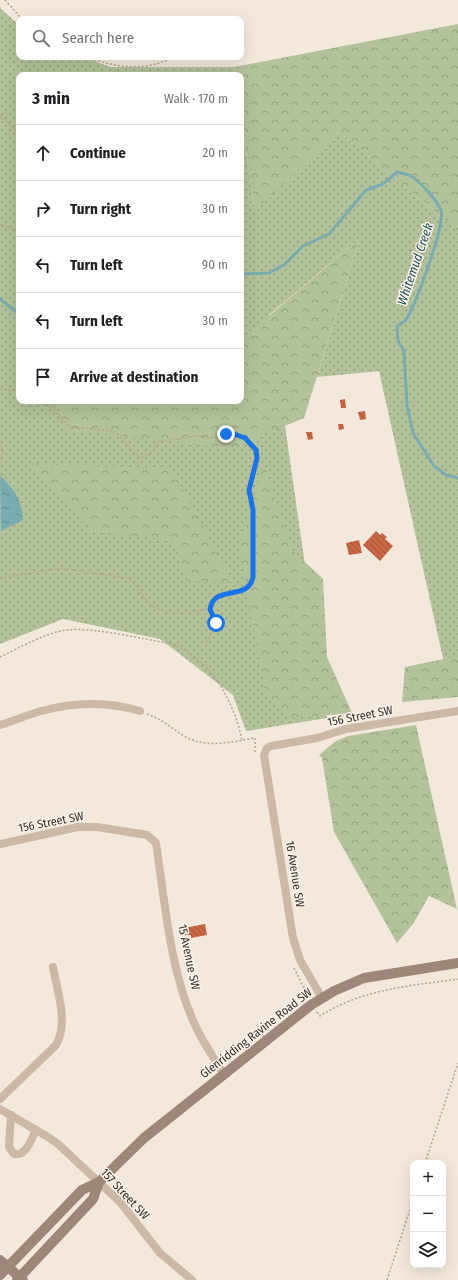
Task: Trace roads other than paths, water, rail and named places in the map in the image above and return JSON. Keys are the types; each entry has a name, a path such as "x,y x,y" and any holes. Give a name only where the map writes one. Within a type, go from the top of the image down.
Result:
{"street":[{"path":"0,725 40,712 82,704 114,705 140,711"},
{"name":"156 Street SW","path":"268,748 317,738 346,729 458,711"},
{"name":"16 Avenue SW","path":"268,748 264,755 293,938 303,967 322,998"},
{"name":"156 Street SW","path":"0,844 78,828 97,827 147,835 152,838"},
{"name":"15 Avenue SW","path":"152,838 156,843 174,957 182,989 196,1027 224,1075"},
{"name":"Glenridding Ravine Road SW","path":"99,1182 144,1138 299,1014 322,998 364,978 458,963"},
{"path":"0,1099 56,1045 60,1038 62,1021 53,966"},
{"name":"157 Street SW","path":"0,1109 58,1144 130,1213 160,1253 192,1280"},
{"path":"11,1115 9,1147 14,1154 22,1153 26,1150 36,1130"},
{"path":"0,1275 4,1263 82,1190 99,1182"},
{"path":"4,1263 20,1279 93,1199 99,1182"}],"water":[{"path":"0,476 16,495 21,507 23,520 1,531"}],"waterway":[{"name":"Whitemud Creek","path":"244,274 269,273 284,265 303,246 329,234 366,190 383,184 397,172 409,175 423,186 441,211 439,232 417,297 406,319 403,323 397,326 398,341 404,351 407,406 413,433 434,466 446,475 458,478"},
{"name":"Whitemud Creek","path":"0,299 16,312"}]}
